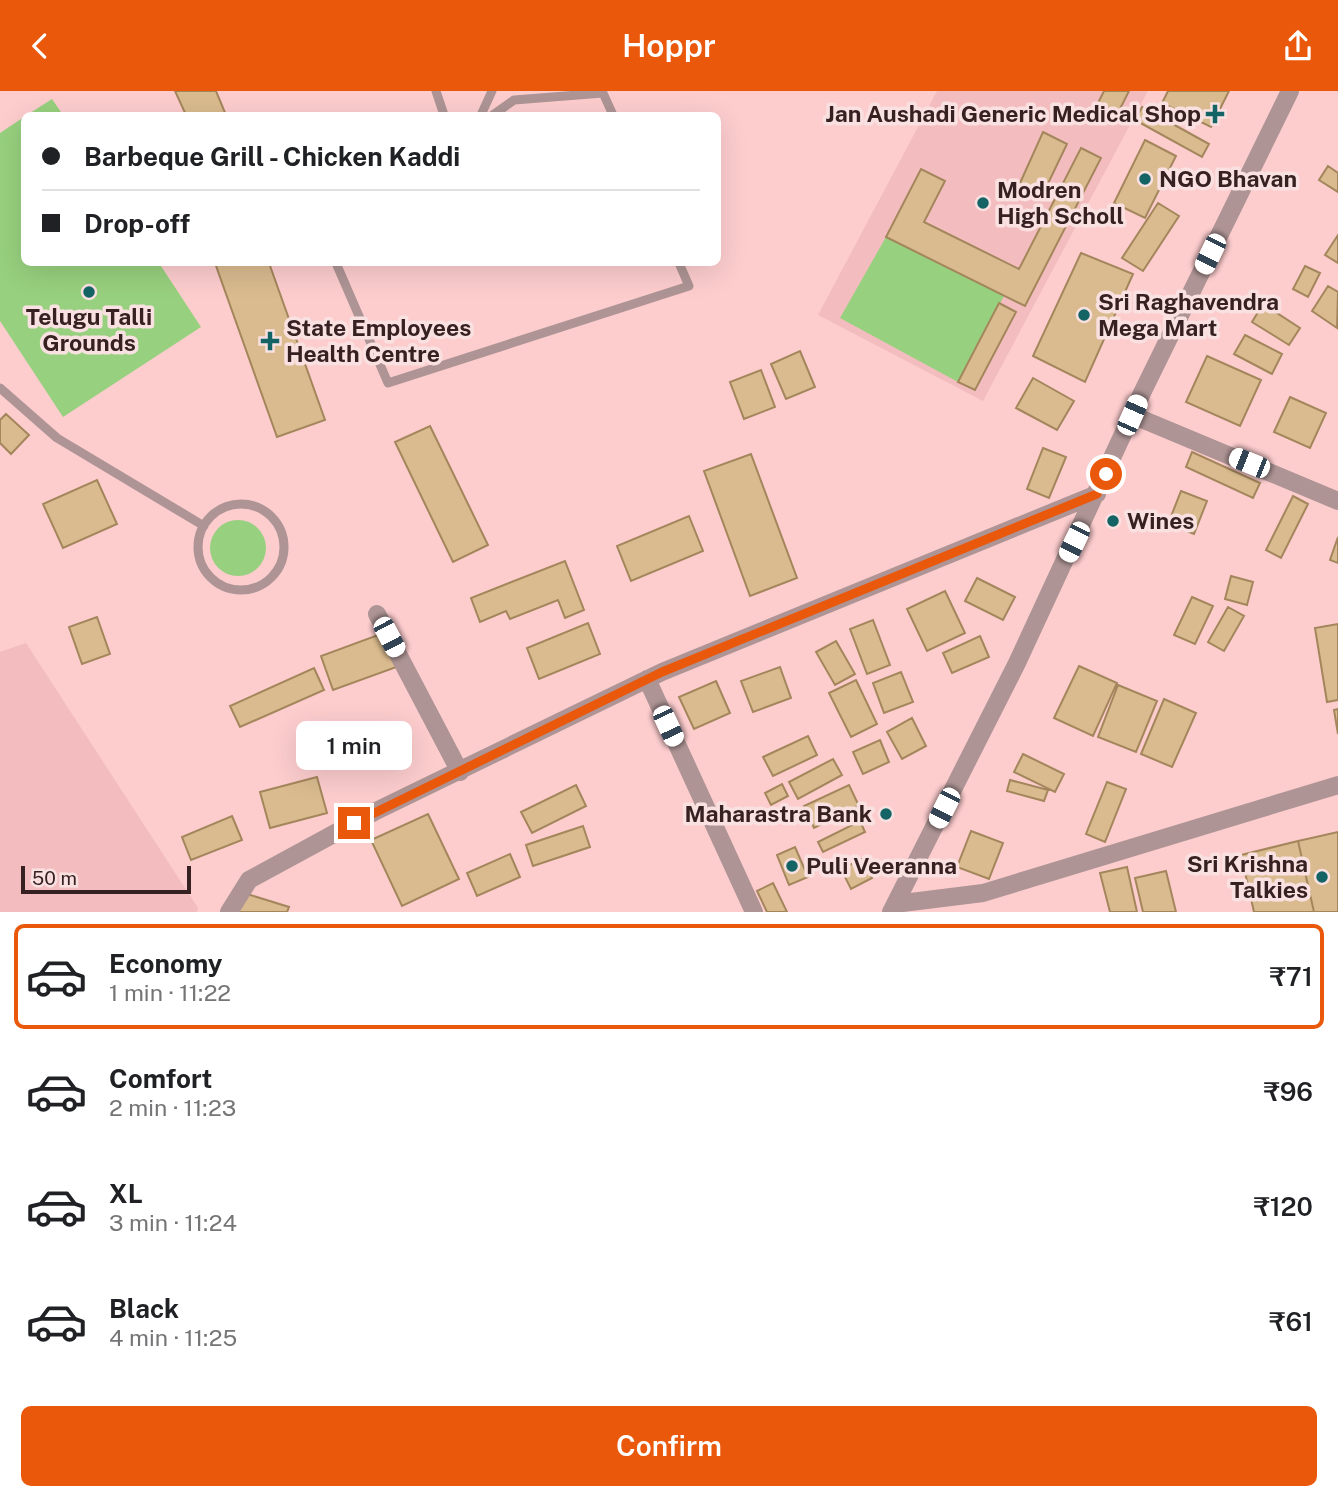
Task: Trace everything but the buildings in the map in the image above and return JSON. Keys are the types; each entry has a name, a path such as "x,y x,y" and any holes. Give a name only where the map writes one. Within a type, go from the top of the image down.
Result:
{"street":[{"path":"893,908 1017,663 1132,415 1290,91"},
{"path":"1132,415 1338,501"},
{"path":"229,912 249,880 374,811 460,772 647,679 1097,494"},
{"path":"377,614 460,772"},
{"path":"647,679 754,912"},
{"path":"893,908 983,893 1338,785"}],"lane":[{"path":"436,91 443,112"},
{"path":"482,112 492,91"},
{"path":"497,112 514,100 603,93 612,112"},
{"path":"337,266 388,383 690,286 680,266"},
{"path":"0,388 57,438 204,526"},
{"path":"247,504 263,510 275,521 283,536 284,552 278,568 268,581 252,589 236,590 219,585 207,573 199,558 198,542 204,526 215,513 230,505 247,504"}],"shaded area":[{"name":"Modren High Scholl","path":"937,91 1148,91 983,401 818,315"},
{"path":"26,643 198,908 197,912 0,912 0,652"}],"green space":[{"path":"52,99 61,112 32,112"},
{"name":"Telugu Talli Grounds","path":"21,119 21,266 161,266 201,327 63,417 0,321 0,133"},
{"path":"886,237 1004,296 958,382 840,318"},
{"path":"238,520 249,522 258,528 264,537 264,559 258,568 249,574 238,576 227,574 218,568 212,559 210,548 212,537 218,528 227,522"}],"place":[{"name":"Jan Aushadi Generic Medical Shop","path":"1215,114"},
{"name":"NGO Bhavan","path":"1145,179"},
{"name":"Modren High Scholl","path":"983,203"},
{"name":"Telugu Talli Grounds","path":"89,292"},
{"name":"Sri Raghavendra Mega Mart","path":"1084,315"},
{"name":"State Employees Health Centre","path":"270,341"},
{"name":"Wines","path":"1113,521"},
{"name":"Maharastra Bank","path":"886,814"},
{"name":"Puli Veeranna","path":"792,866"},
{"name":"Sri Krishna Talkies","path":"1322,877"}],"route":[{"path":"354,823 662,672 1097,494 1106,474"}]}
